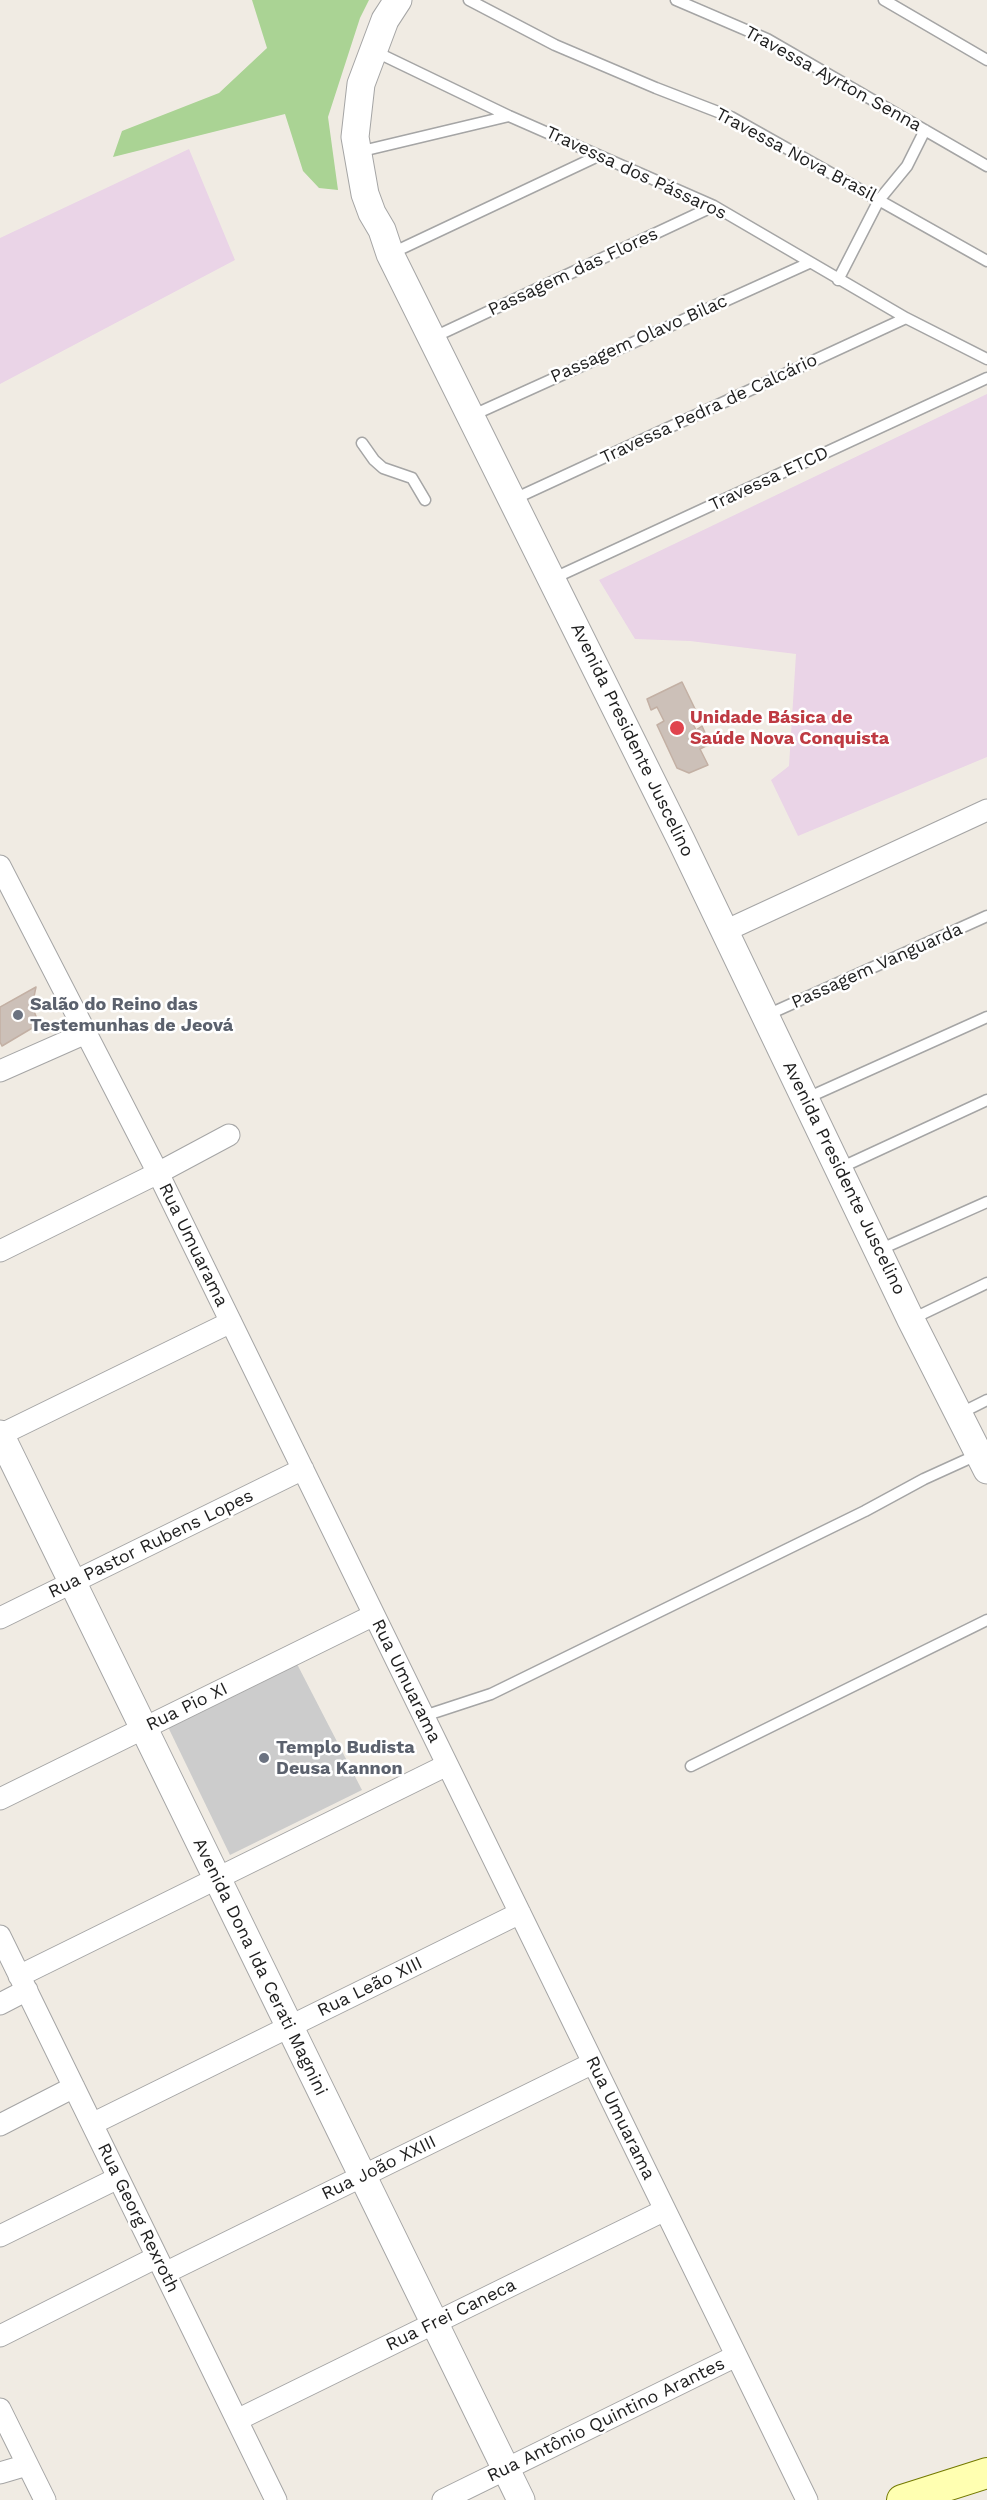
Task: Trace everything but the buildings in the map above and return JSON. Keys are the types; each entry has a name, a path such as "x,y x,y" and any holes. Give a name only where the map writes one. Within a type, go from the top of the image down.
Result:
{"main road":[{"path":"902,2500 987,2473"}],"street":[{"name":"Avenida Presidente Juscelino","path":"398,0 384,20 361,84 355,137 365,194 382,230 390,254 725,931 911,1320 983,1462"},
{"path":"725,931 987,810"},
{"name":"Rua Umuarama","path":"3,879 158,1173 807,2500"},
{"path":"0,1071 86,1033"},
{"path":"0,1251 158,1173 229,1135"},
{"path":"0,1435 231,1322"},
{"name":"Avenida Dona Ida Cerati Magnini","path":"0,1435 521,2500"},
{"name":"Rua Pastor Rubens Lopes","path":"0,1618 303,1469"},
{"name":"Rua Pio XI","path":"0,1799 374,1615"},
{"path":"0,2004 23,1983 217,1879 447,1765"},
{"name":"Rua Leão XIII","path":"92,2124 520,1913"},
{"name":"Rua Georg Rexroth","path":"0,1936 276,2500"},
{"name":"Rua João XXIII","path":"0,2336 362,2176 593,2063"},
{"path":"0,2125 74,2087"},
{"path":"0,2236 118,2178"},
{"name":"Rua Frei Caneca","path":"237,2420 665,2210"},
{"name":"Rua Antônio Quintino Arantes","path":"443,2500 736,2356"},
{"path":"0,2409 45,2500"},
{"path":"0,2473 27,2465"}],"lane":[{"name":"Travessa Nova Brasil","path":"469,0 555,45 731,117 987,261"},
{"name":"Travessa Ayrton Senna","path":"676,0 767,39 987,165"},
{"path":"884,0 987,60"},
{"name":"Travessa dos Pássaros","path":"374,51 509,116 714,206 838,280 987,359"},
{"path":"358,152 509,116"},
{"path":"838,280 879,200 907,166 925,130"},
{"path":"390,254 598,156"},
{"name":"Passagem das Flores","path":"432,338 714,206"},
{"name":"Passagem Olavo Bilac","path":"470,416 808,263"},
{"name":"Travessa Pedra de Calcário","path":"512,500 906,318"},
{"name":"Travessa ETCD","path":"552,579 987,378"},
{"path":"362,442 374,460 383,468 412,477 425,500"},
{"name":"Passagem Vanguarda","path":"766,1016 987,916"},
{"path":"806,1098 987,1017"},
{"path":"839,1168 987,1100"},
{"path":"879,1251 987,1202"},
{"path":"911,1320 987,1283"},
{"path":"959,1413 987,1400"},
{"path":"424,1716 491,1694 865,1511 924,1479 983,1462"},
{"path":"692,1766 987,1620"}],"shaded area":[{"path":"189,149 235,260 0,384 0,238"},
{"path":"987,394 987,757 798,836 771,780 789,766 796,654 690,641 635,639 599,580"},
{"name":"Templo Budista Deusa Kannon","path":"297,1664 362,1790 230,1855 168,1727"}],"green space":[{"path":"252,0 369,0 360,18 328,117 338,190 319,188 303,171 285,114 113,157 122,131 219,93 267,48"}],"place":[{"name":"Unidade Básica de Saúde Nova Conquista","path":"677,728"},
{"name":"Salão do Reino das Testemunhas de Jeová","path":"18,1015"},
{"name":"Templo Budista Deusa Kannon","path":"264,1758"}]}
